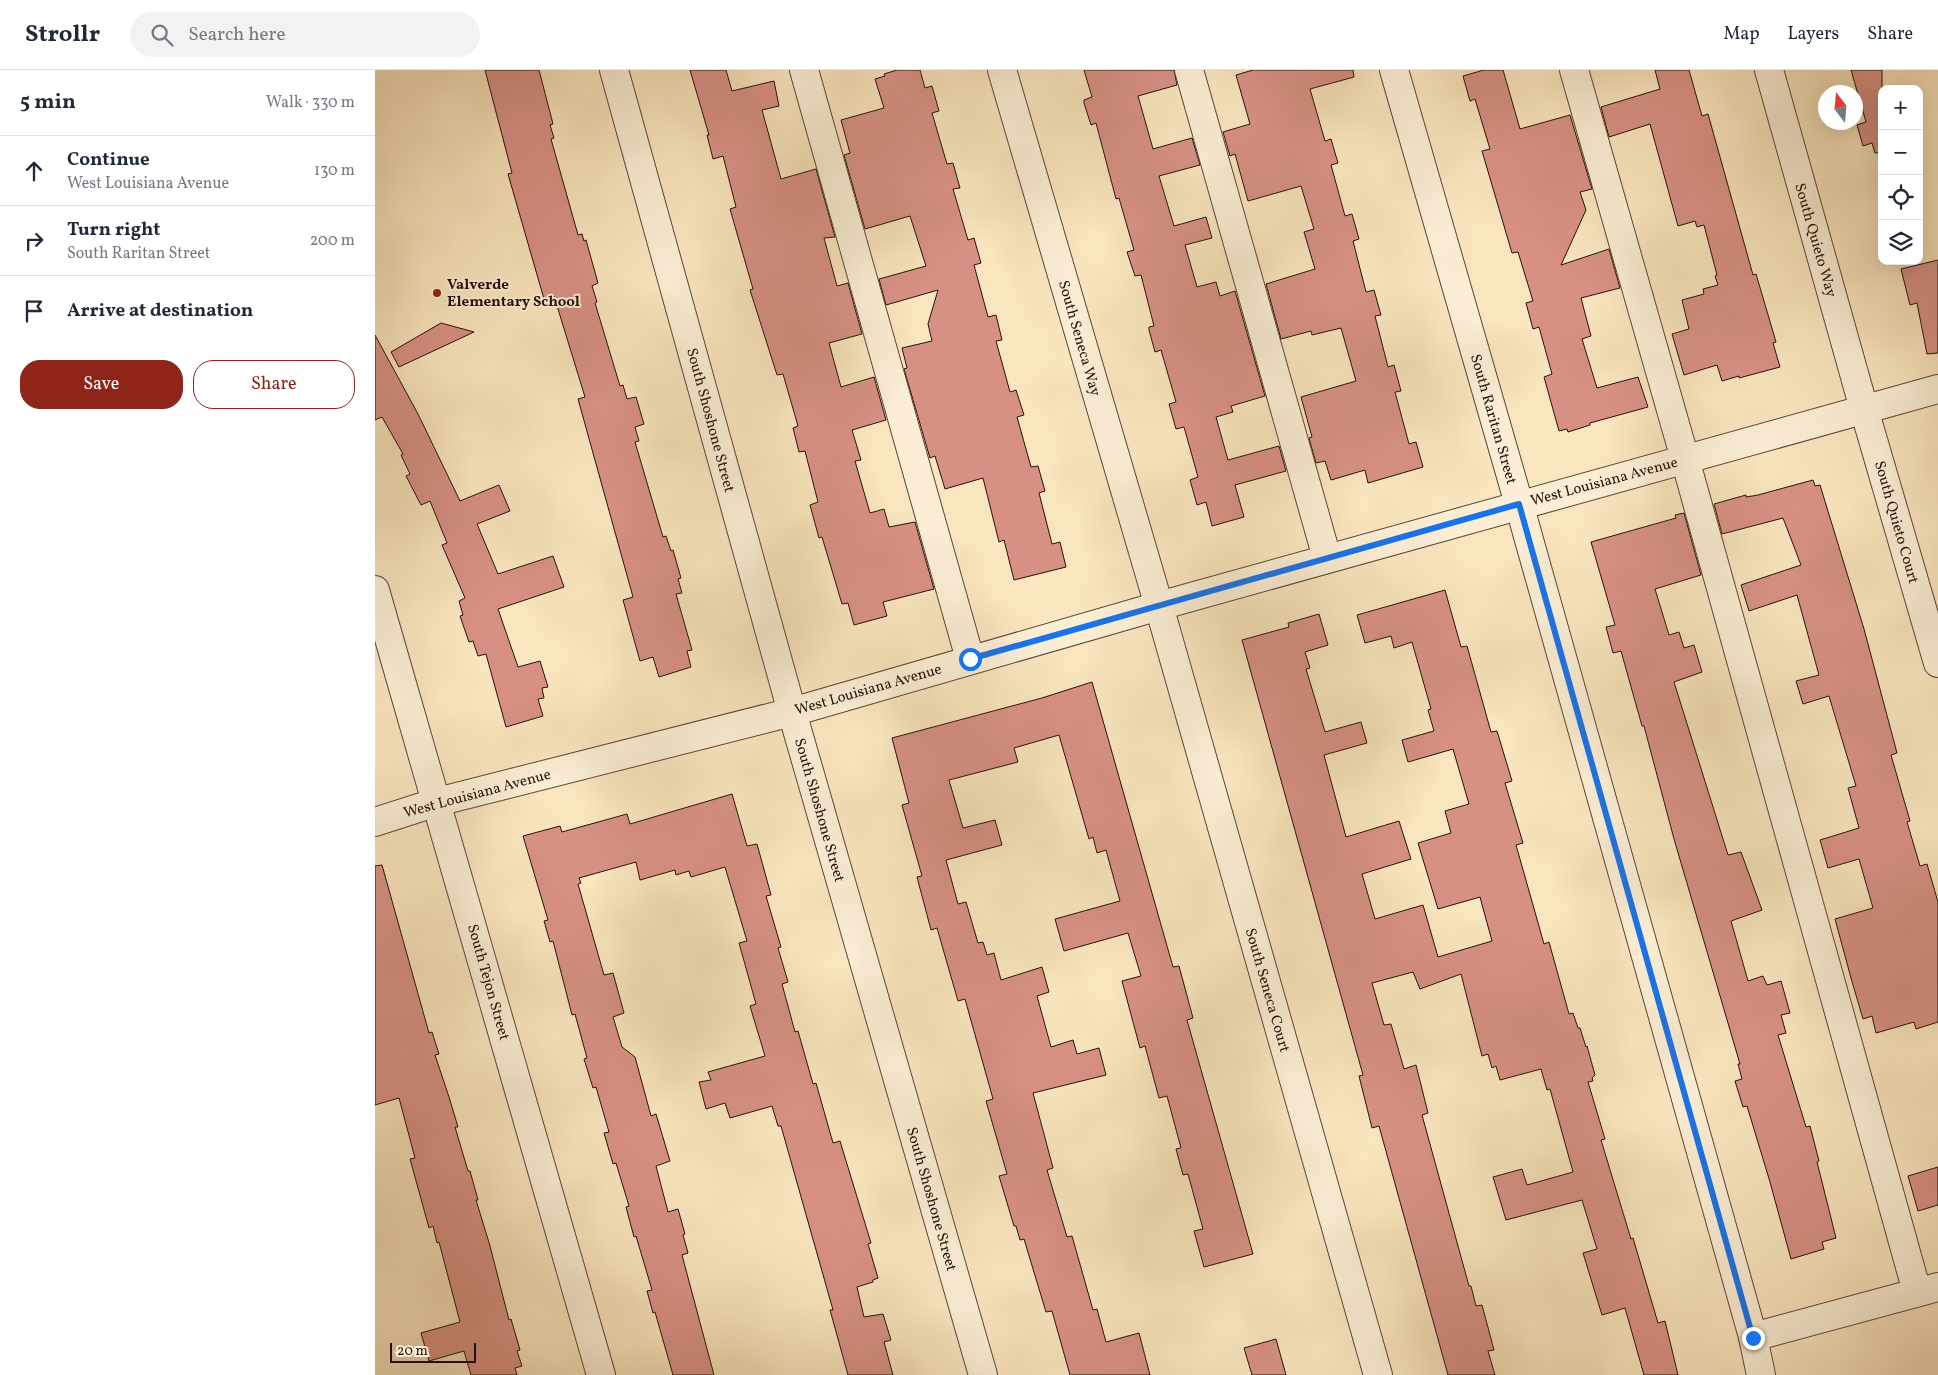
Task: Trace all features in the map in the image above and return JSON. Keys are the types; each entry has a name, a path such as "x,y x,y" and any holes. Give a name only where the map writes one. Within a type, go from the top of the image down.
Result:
{"street":[{"name":"South Shoshone Street","path":"614,70 792,712 983,1375"},
{"path":"804,70 970,659"},
{"name":"South Seneca Way","path":"1002,70 1159,606"},
{"path":"1189,70 1327,558"},
{"name":"South Raritan Street","path":"1394,70 1519,504 1753,1338 1761,1375"},
{"path":"1574,70 1685,459 1928,1289 1753,1338"},
{"name":"South Quieto Way","path":"1769,70 1864,409"},
{"name":"West Louisiana Avenue","path":"375,822 437,802 792,712 970,659 1327,558 1938,389"},
{"name":"South Quieto Court","path":"1864,409 1938,663"},
{"name":"South Tejon Street","path":"375,590 601,1375"},
{"name":"South Seneca Court","path":"1159,606 1378,1375"}],"building":[{"path":"485,70 539,70 553,124 550,125 554,138 551,139 578,235 582,234 584,241 586,240 598,283 592,286 597,302 595,303 620,386 623,385 627,399 636,397 644,424 635,427 639,441 635,442 663,537 666,536 671,551 673,550 681,578 678,579 682,593 676,594 692,650 687,651 691,667 659,677 653,657 640,661 623,600 633,597 578,399 585,397 554,296 544,299 508,174 512,173"},
{"path":"690,70 726,70 732,91 774,81 779,106 762,110 781,179 816,169 835,237 824,238 837,286 848,283 862,334 829,343 841,387 874,377 886,420 852,430 861,460 855,461 870,513 884,509 889,527 915,522 934,589 883,602 887,616 854,625 848,603 842,604 822,537 819,538 810,505 818,502 805,451 799,452 793,428 798,426 783,374 777,375 750,290 753,289 730,209 736,207 723,156 713,159 707,135 709,135"},
{"path":"897,70 920,70 925,88 932,86 939,111 932,113 947,164 953,163 960,188 953,189 968,240 974,238 981,263 974,265 988,317 996,315 1002,340 996,341 1010,392 1016,390 1024,415 1017,417 1031,467 1038,466 1045,491 1039,493 1052,544 1060,542 1066,567 1014,580 1004,540 999,542 983,478 945,489 935,456 930,458 904,369 907,368 902,348 932,341 928,324 938,290 886,305 879,279 926,266 910,216 865,229 844,155 850,153 841,120 884,108 875,79"},
{"path":"1084,70 1174,70 1177,85 1138,96 1153,149 1192,138 1200,165 1159,176 1174,226 1206,217 1212,238 1185,245 1197,287 1216,282 1220,296 1235,291 1265,396 1231,406 1233,412 1216,417 1228,460 1279,446 1286,471 1235,485 1244,517 1212,526 1206,502 1197,505 1190,480 1198,477 1184,427 1176,429 1169,404 1176,402 1161,350 1155,352 1149,330 1149,327 1154,326 1141,275 1135,276 1127,252 1134,250 1119,198 1116,199 1096,123 1091,125 1084,103 1084,100 1092,97"},
{"path":"1253,70 1353,70 1354,77 1310,89 1325,141 1331,139 1338,163 1331,165 1345,216 1352,214 1359,239 1353,241 1366,292 1374,290 1381,315 1375,316 1388,367 1394,365 1401,391 1395,392 1409,444 1416,442 1423,467 1368,483 1365,470 1331,480 1325,461 1316,463 1309,438 1312,437 1301,397 1356,381 1341,328 1312,335 1311,331 1281,339 1266,284 1315,269 1304,232 1314,229 1301,186 1248,201 1235,154 1230,156 1223,132 1250,124 1236,75"},
{"path":"1484,70 1503,70 1520,129 1570,115 1592,189 1580,192 1586,210 1561,265 1609,249 1620,288 1581,298 1591,336 1582,339 1597,388 1638,377 1648,407 1590,423 1590,425 1568,432 1567,429 1559,431 1544,377 1552,374 1539,327 1533,329 1526,303 1533,301 1518,252 1512,253 1482,151 1490,149 1475,99 1470,101 1463,76"},
{"path":"1655,70 1689,70 1702,116 1708,114 1753,275 1756,274 1776,342 1773,343 1780,367 1722,381 1717,365 1684,375 1672,334 1689,329 1682,300 1704,294 1703,289 1718,285 1704,225 1697,227 1695,221 1678,226 1650,124 1609,137 1601,107 1660,89"},
{"path":"1851,70 1882,70 1882,85 1878,85 1878,153 1875,153 1872,143 1863,146 1858,130 1863,130 1863,123 1866,122 1863,112 1863,85 1855,85"},
{"path":"1938,260 1938,353 1927,354 1917,303 1910,305 1901,269"},
{"path":"441,323 474,332 399,367 391,352"},
{"path":"375,335 418,414 460,501 499,485 510,511 477,524 498,574 553,556 564,587 498,609 518,667 540,661 548,687 542,688 544,698 538,699 543,716 506,727 486,654 478,656 473,641 469,642 460,616 463,615 459,601 465,598 442,545 447,543 430,501 421,505 406,476 410,474 401,455 403,454 382,417 375,420"},
{"path":"1813,480 1815,486 1820,485 1864,629 1897,753 1891,755 1910,821 1907,822 1920,866 1927,864 1938,902 1938,1022 1916,1029 1914,1022 1876,1033 1872,1016 1863,1019 1851,978 1835,919 1873,908 1859,859 1828,868 1820,840 1859,828 1848,788 1856,786 1829,696 1803,704 1796,681 1819,675 1797,595 1749,611 1741,585 1801,565 1783,518 1722,534 1714,504 1746,495 1746,497 1758,495"},
{"path":"1684,513 1701,575 1655,589 1669,635 1679,632 1684,648 1694,645 1702,672 1674,682 1728,855 1741,852 1762,910 1731,921 1748,981 1763,976 1767,985 1781,981 1790,1013 1781,1015 1786,1033 1778,1035 1806,1127 1810,1126 1836,1238 1822,1242 1824,1249 1791,1259 1747,1106 1743,1107 1735,1081 1742,1079 1738,1064 1740,1064 1674,839 1644,726 1642,726 1621,651 1613,653 1606,627 1615,625 1591,542 1676,518 1675,515"},
{"path":"1445,590 1461,647 1467,646 1491,732 1497,731 1512,781 1505,783 1523,843 1516,845 1544,944 1549,942 1569,1014 1573,1013 1587,1046 1595,1075 1592,1078 1593,1081 1588,1082 1605,1139 1601,1140 1658,1323 1665,1321 1678,1375 1644,1375 1625,1308 1602,1315 1583,1253 1597,1249 1582,1200 1506,1220 1493,1177 1522,1169 1527,1185 1573,1172 1550,1089 1547,1090 1541,1069 1500,1080 1496,1066 1492,1068 1488,1054 1482,1056 1461,974 1420,989 1413,972 1372,983 1384,1025 1391,1024 1404,1069 1416,1065 1428,1113 1422,1115 1469,1286 1471,1286 1476,1306 1482,1305 1494,1350 1488,1351 1495,1375 1448,1375 1379,1126 1372,1128 1359,1076 1363,1075 1242,640 1289,627 1288,623 1319,614 1328,645 1305,652 1310,668 1306,669 1325,732 1361,722 1367,743 1324,755 1346,837 1399,821 1411,859 1362,874 1375,919 1423,905 1438,957 1492,941 1480,897 1438,909 1418,843 1451,833 1445,811 1469,804 1453,749 1408,762 1402,740 1434,731 1428,710 1431,709 1412,642 1394,648 1391,636 1365,643 1357,615"},
{"path":"1092,682 1173,967 1179,966 1193,1018 1187,1020 1253,1254 1204,1267 1194,1231 1203,1229 1188,1174 1183,1175 1176,1149 1181,1148 1167,1096 1159,1098 1145,1046 1140,1048 1122,981 1141,976 1128,933 1064,951 1055,919 1120,901 1106,850 1097,853 1093,837 1089,839 1059,735 1014,748 1018,762 949,780 963,828 995,820 1002,845 946,860 958,904 966,902 978,943 983,942 987,955 994,953 1001,980 1042,967 1049,992 1037,996 1051,1047 1073,1040 1077,1054 1099,1048 1106,1075 1033,1093 1053,1168 1047,1170 1067,1237 1072,1236 1093,1310 1097,1309 1106,1342 1139,1333 1150,1375 1070,1375 1052,1311 1046,1312 1024,1239 1020,1240 1016,1226 1014,1226 999,1176 1007,1174 986,1101 993,1099 965,999 958,1001 937,928 931,930 917,877 922,876 902,805 909,803 892,738 1042,698"},
{"path":"732,794 747,846 757,844 771,895 766,896 781,947 778,948 788,982 782,984 795,1032 798,1031 813,1084 816,1083 833,1143 840,1141 871,1243 868,1244 878,1278 873,1280 873,1282 857,1287 864,1317 883,1314 891,1340 884,1342 893,1375 848,1375 830,1310 833,1310 781,1126 778,1126 772,1106 730,1118 725,1103 706,1109 699,1082 711,1080 708,1072 765,1056 750,1006 756,1004 739,943 747,941 725,867 691,877 689,871 676,875 675,870 640,880 636,862 579,878 581,883 578,884 604,975 613,973 624,1013 613,1017 622,1047 635,1057 651,1116 656,1114 670,1161 656,1166 668,1212 678,1209 685,1234 683,1235 688,1253 682,1255 714,1375 673,1375 647,1291 652,1290 636,1236 634,1237 626,1207 629,1206 616,1163 613,1164 604,1133 609,1132 596,1087 593,1088 584,1059 587,1058 575,1014 572,1015 553,941 550,942 544,921 548,920 523,836 560,826 562,832 627,814 630,824"},
{"path":"382,865 429,1033 432,1032 439,1054 435,1055 458,1127 455,1127 468,1171 470,1171 478,1200 476,1200 509,1320 511,1319 520,1350 517,1351 522,1366 515,1368 517,1375 471,1375 464,1351 429,1361 421,1333 460,1322 439,1242 437,1243 433,1226 429,1228 410,1159 415,1158 399,1098 375,1105 375,866"},
{"path":"1938,1167 1938,1205 1918,1211 1908,1176"},
{"path":"1276,1339 1286,1375 1252,1375 1244,1348"}],"place":[{"name":"Valverde Elementary School","path":"437,293"}],"route":[{"path":"970,659 1519,504 1753,1338"}]}
